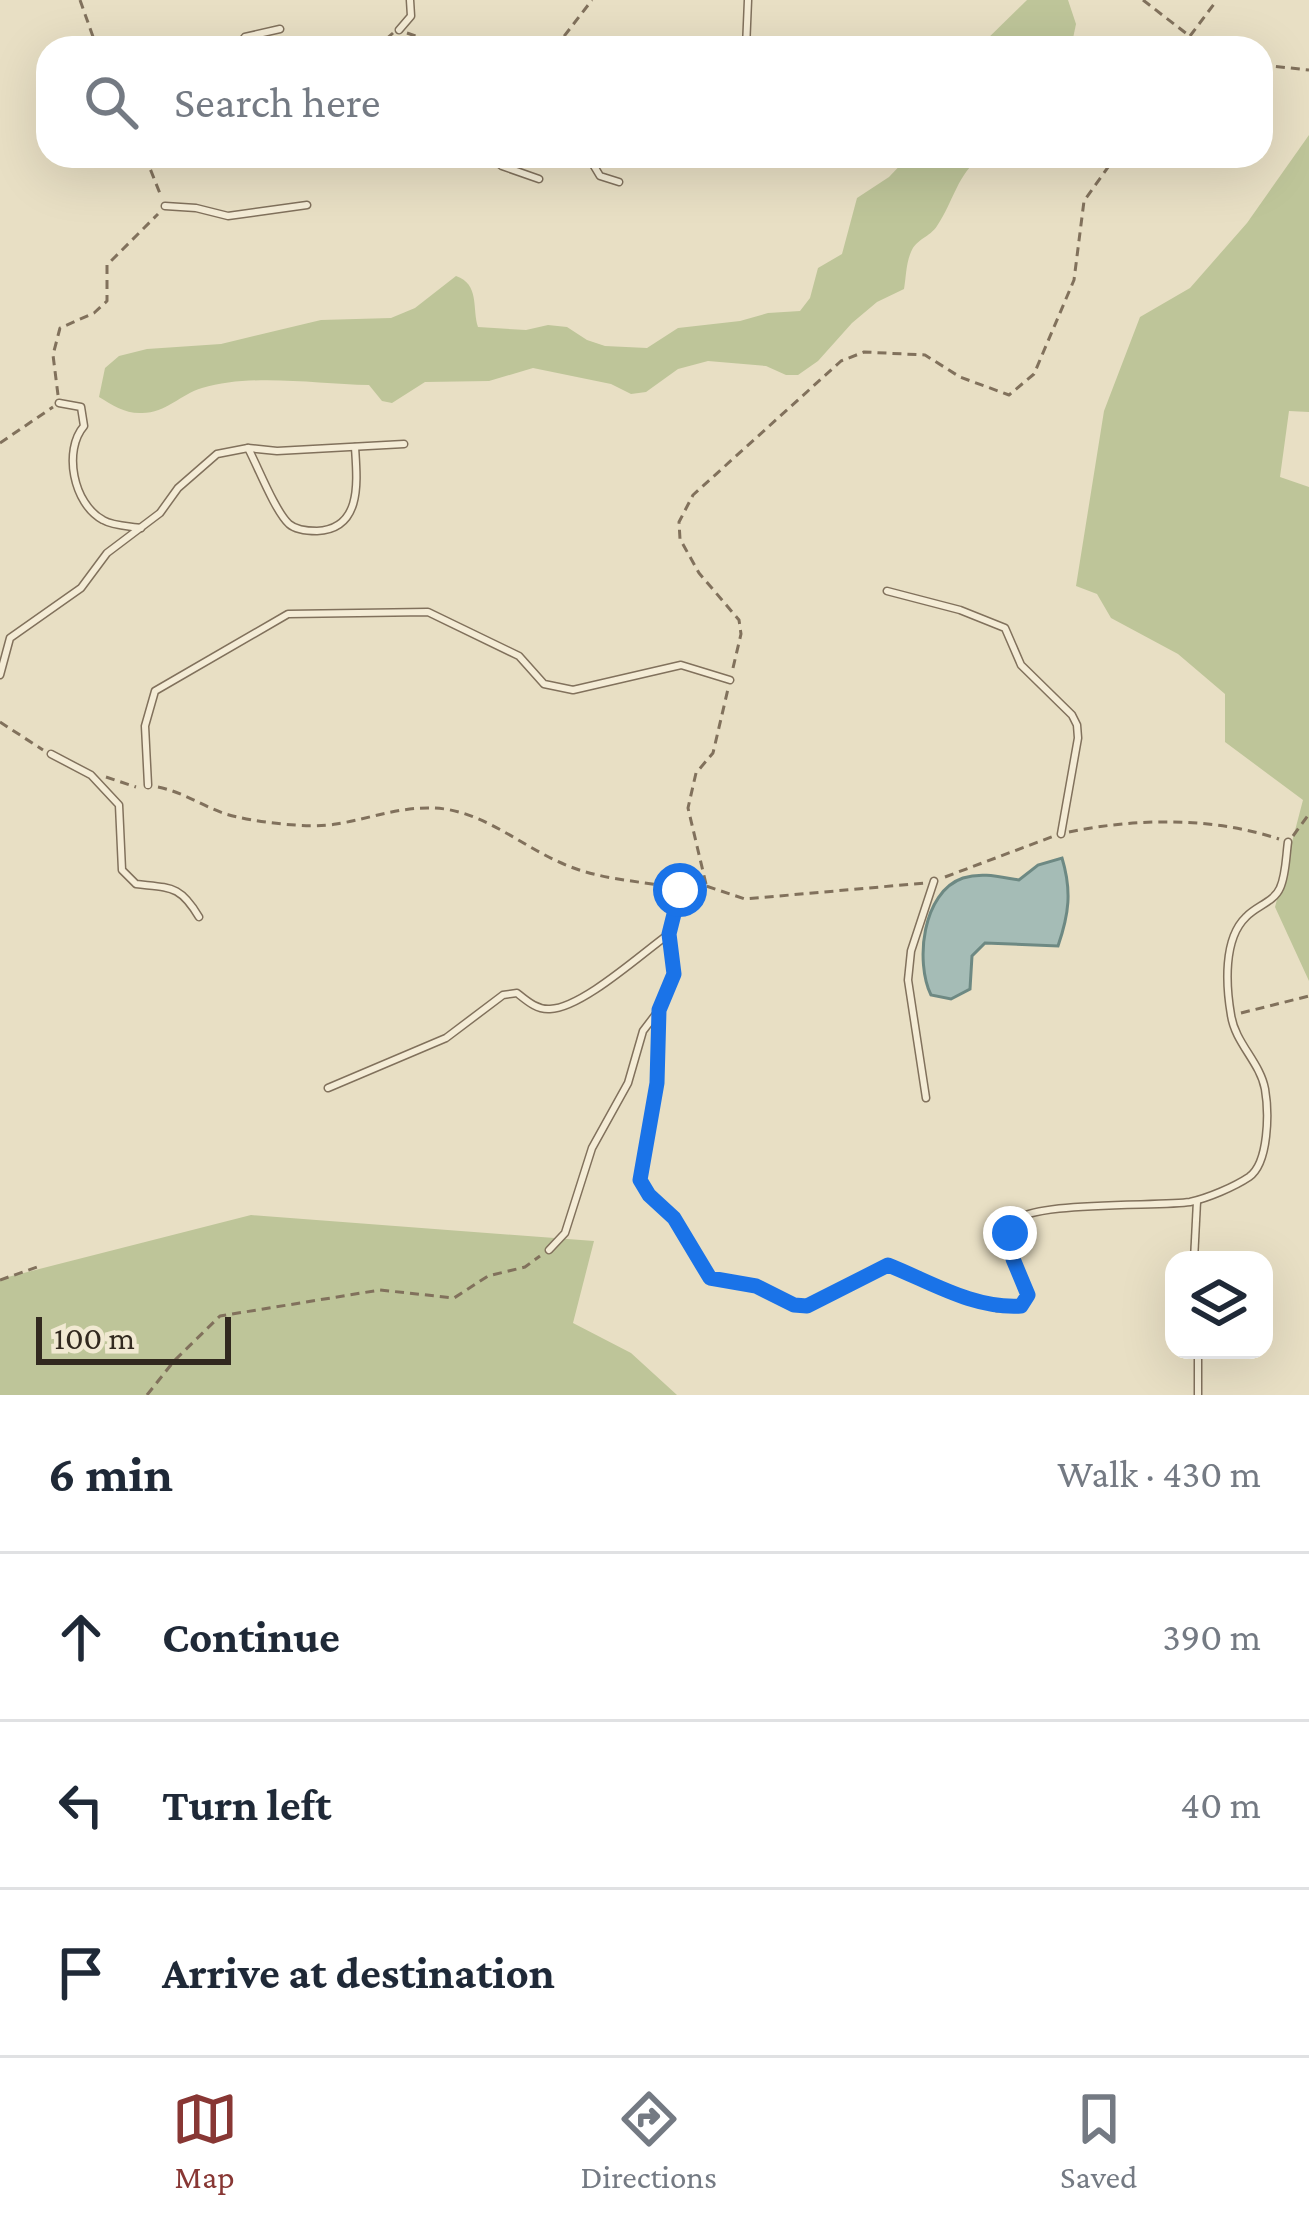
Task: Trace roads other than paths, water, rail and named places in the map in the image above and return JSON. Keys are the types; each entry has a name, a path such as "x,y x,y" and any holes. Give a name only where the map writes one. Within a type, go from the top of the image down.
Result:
{"lane":[{"path":"399,30 411,16 410,0"},
{"path":"746,36 748,0"},
{"path":"249,36 280,29"},
{"path":"508,168 538,179"},
{"path":"595,168 599,176 620,182"},
{"path":"165,206 227,216 307,205"},
{"path":"59,403 80,407 84,426 74,438 73,472 86,504 102,520 141,528"},
{"path":"0,675 10,638 81,588 107,553 141,528 217,454 248,448 404,445"},
{"path":"248,448 289,524 303,531 322,531 345,520 355,503 355,447"},
{"path":"887,591 960,610 1005,628 1021,665 1072,715 1078,738 1060,833"},
{"path":"148,785 145,726 155,691 288,614 428,611 519,656 544,685 573,690 681,665 730,680"},
{"path":"50,754 91,775 119,805 122,870 136,884 174,888 186,896 199,917"},
{"path":"659,1010 657,1083 640,1180 674,1218 710,1278 756,1286 794,1305 807,1306 888,1265 969,1299 997,1307 1021,1306 1028,1295 1013,1259 1010,1233 1019,1214 1197,1201 1246,1179 1262,1162 1265,1088 1238,1040 1231,1015 1228,962 1234,934 1245,918 1282,885 1288,842"},
{"path":"926,1098 908,980 911,951 934,881"},
{"path":"549,1250 565,1233 592,1148 628,1083 643,1031 659,1010 674,974 669,934 680,890"},
{"path":"328,1088 446,1038 503,995 517,993 532,1005 549,1009 580,1001 669,934"},
{"path":"1195,1251 1197,1201"},
{"path":"1198,1359 1198,1395"}],"water":[{"path":"1062,858 1068,902 1058,946 985,943 972,956 970,989 951,999 931,995 923,947 931,912 949,886 977,875 1019,880 1038,865"}]}
